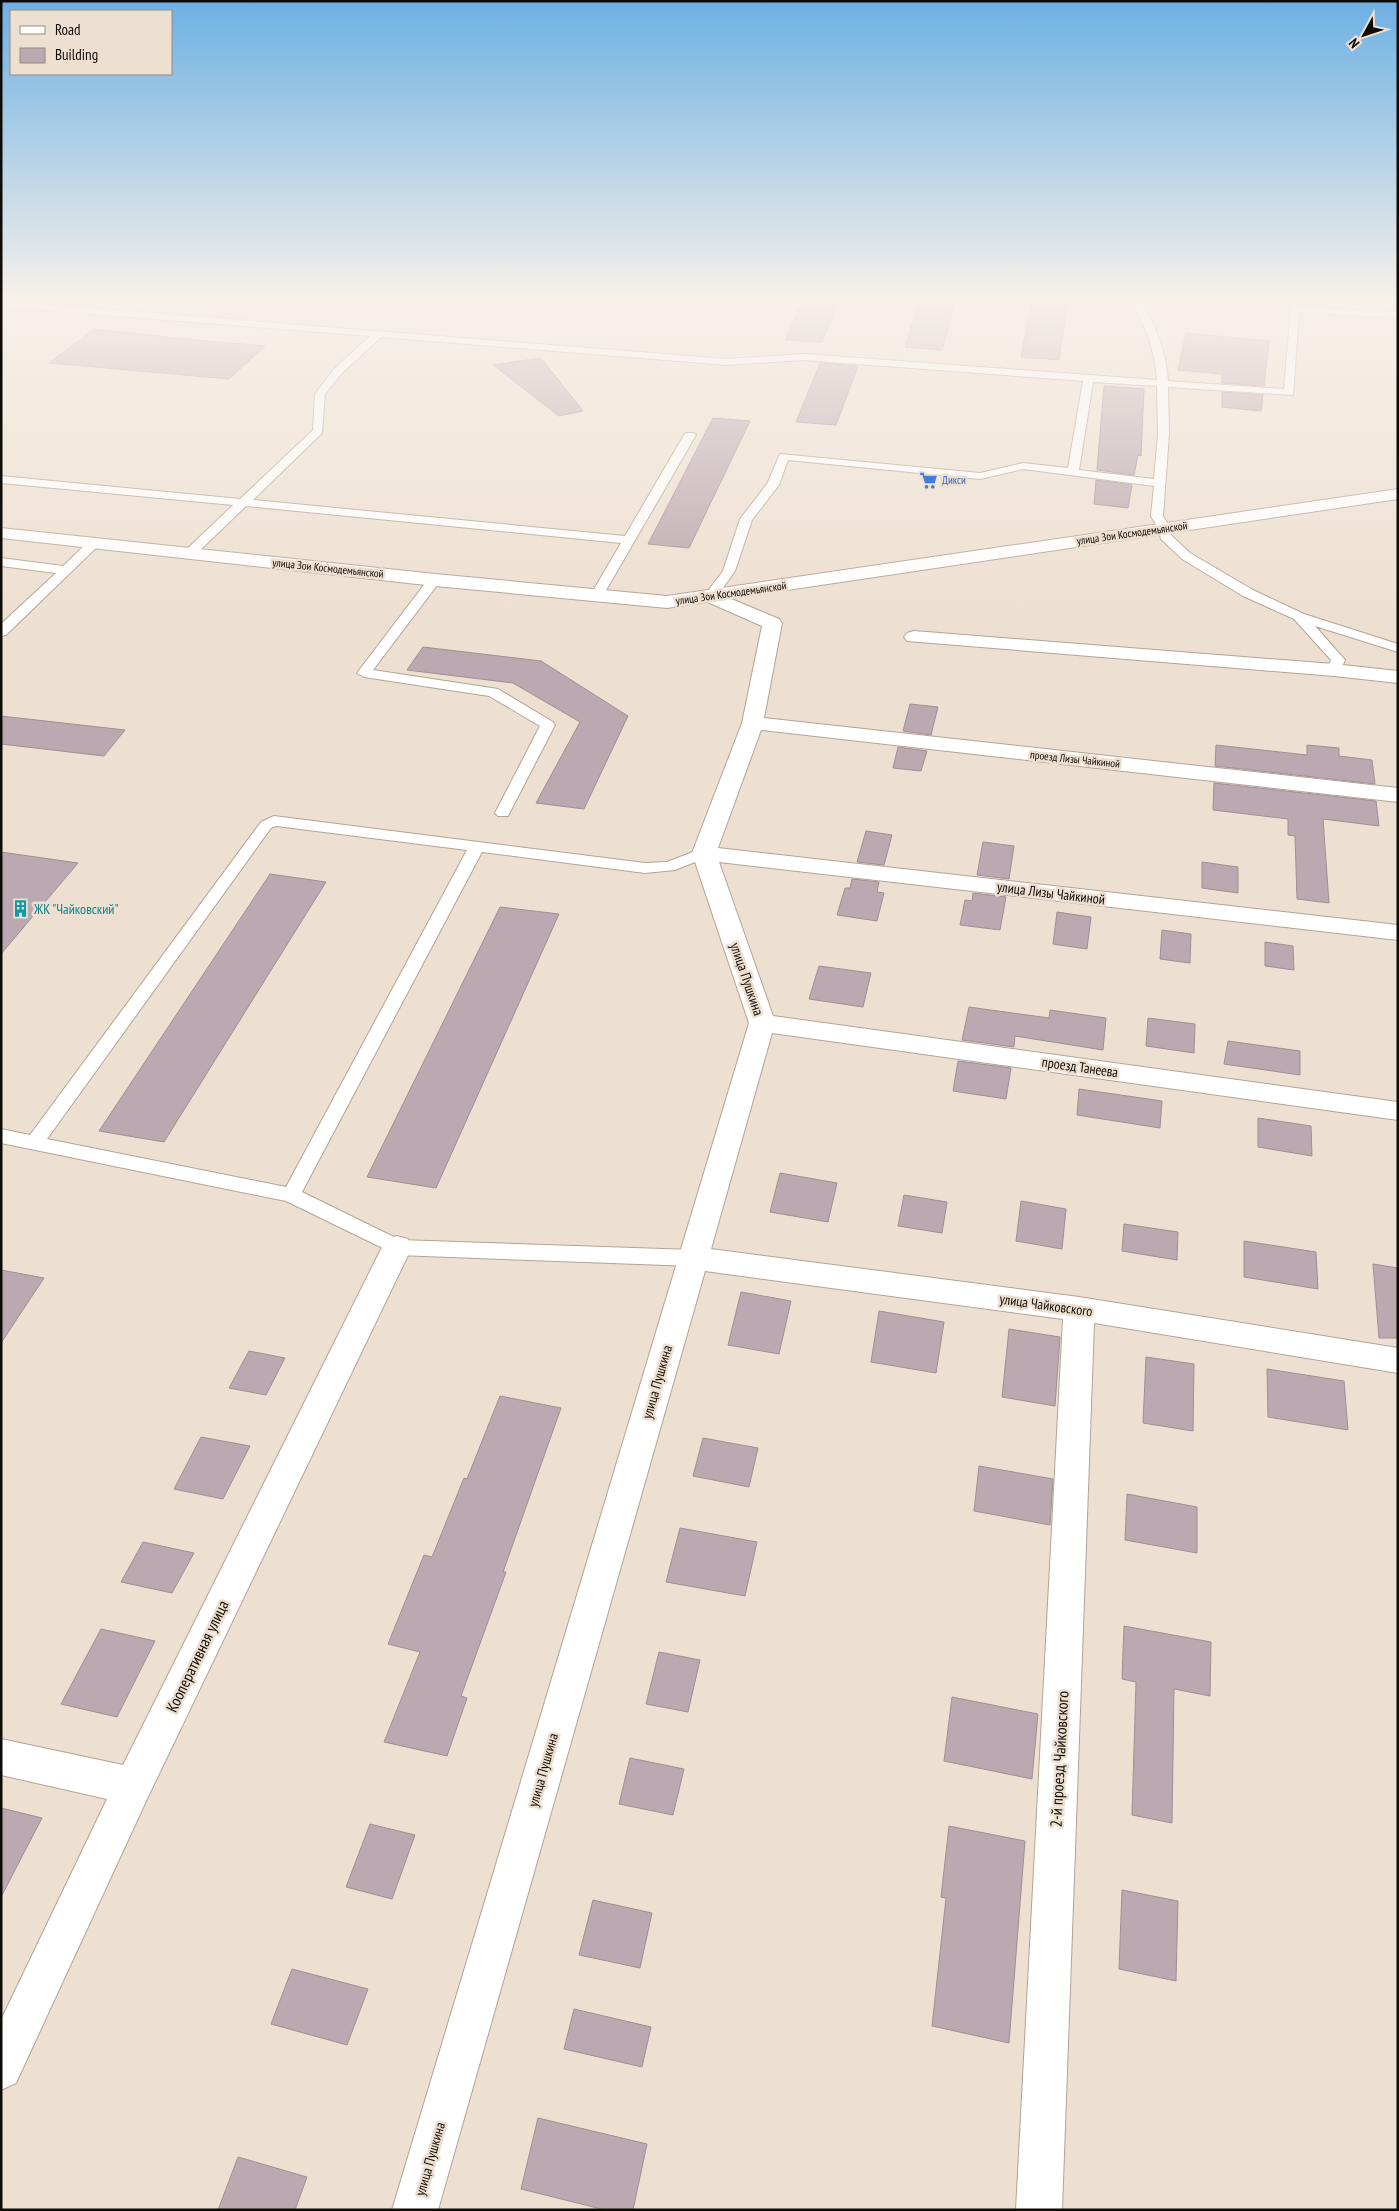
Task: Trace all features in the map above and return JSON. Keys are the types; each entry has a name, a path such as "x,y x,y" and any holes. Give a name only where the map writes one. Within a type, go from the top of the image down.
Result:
{"street":[{"name":"улица Зои Космодемьянской","path":"1,532 435,580 668,602 1398,494"},
{"path":"704,853 753,722 772,622 710,596"},
{"path":"914,636 1334,670 1398,677"},
{"name":"проезд Лизы Чайкиной","path":"753,722 1398,795"},
{"name":"улица Лизы Чайкиной","path":"704,853 1398,933"},
{"name":"улица Пушкина","path":"415,2210 762,1023 704,853"},
{"name":"проезд Танеева","path":"762,1023 1398,1111"},
{"name":"Кооперативная улица","path":"1,2068 133,1786 397,1247"},
{"name":"улица Чайковского","path":"693,1258 1079,1309 1398,1362"},
{"name":"2-й проезд Чайковского","path":"1038,2210 1079,1309"},
{"path":"1,1757 133,1786"}],"lane":[{"path":"190,553 318,431 319,404"},
{"path":"1073,473 1084,404"},
{"path":"1164,404 1157,516 1164,528 1165,536 1186,556 1248,593 1299,616 1398,648"},
{"path":"596,596 690,434"},
{"path":"710,596 729,571 746,519 773,485 784,456 980,476 1023,466 1160,483"},
{"path":"1,479 242,504 628,540"},
{"path":"1,632 94,543"},
{"path":"1,562 66,570"},
{"path":"435,580 364,673 493,692 548,725 503,814"},
{"path":"1299,616 1338,660 1334,670"},
{"path":"34,1143 266,825 274,821 646,868 669,867 704,853"},
{"path":"291,1195 476,848"},
{"path":"1,1136 291,1195 397,1247 693,1258"}],"building":[{"path":"544,404 578,404 583,411 559,416"},
{"path":"803,404 844,404 836,425 796,422"},
{"path":"1102,404 1143,404 1141,456 1138,455 1134,475 1097,470"},
{"path":"1222,404 1262,404 1261,411 1222,407"},
{"path":"713,418 750,421 689,548 648,544"},
{"path":"1096,480 1132,485 1128,508 1094,504"},
{"path":"423,647 541,661 628,716 584,809 536,803 580,722 513,683 407,670"},
{"path":"910,704 938,707 931,735 903,731"},
{"path":"1,716 125,730 104,756 1,744"},
{"path":"1216,745 1307,755 1307,745 1339,748 1339,756 1372,760 1375,784 1215,766"},
{"path":"898,747 927,751 921,771 893,768"},
{"path":"1214,783 1376,801 1379,826 1323,819 1329,903 1297,899 1295,836 1288,835 1288,819 1213,810"},
{"path":"866,831 892,835 884,865 857,862"},
{"path":"983,842 1014,846 1009,879 977,875"},
{"name":"ЖК \"Чайковский\"","path":"1,852 78,863 1,954"},
{"path":"1202,862 1238,867 1238,893 1202,888"},
{"path":"270,874 326,882 164,1142 99,1131"},
{"path":"852,879 879,882 877,892 884,893 877,921 837,915 845,888 850,888"},
{"path":"973,893 1006,897 1000,930 960,925 965,900 972,901"},
{"path":"500,907 559,914 436,1188 367,1177"},
{"path":"1057,912 1091,917 1087,949 1053,944"},
{"path":"1162,930 1191,934 1190,963 1160,959"},
{"path":"1265,942 1293,946 1294,970 1265,966"},
{"path":"819,966 871,973 863,1007 809,999"},
{"path":"969,1007 1049,1018 1050,1010 1106,1018 1103,1050 1015,1036 1014,1047 962,1040"},
{"path":"1148,1018 1195,1024 1194,1053 1146,1046"},
{"path":"1228,1041 1300,1051 1300,1075 1224,1064"},
{"path":"958,1061 1011,1068 1006,1099 953,1091"},
{"path":"1079,1089 1162,1101 1160,1128 1077,1115"},
{"path":"1258,1118 1311,1126 1312,1156 1258,1147"},
{"path":"780,1173 837,1183 828,1222 770,1212"},
{"path":"904,1195 947,1202 942,1233 898,1226"},
{"path":"1021,1201 1066,1209 1062,1249 1016,1241"},
{"path":"1124,1224 1178,1232 1177,1260 1122,1251"},
{"path":"1244,1241 1316,1252 1318,1289 1244,1277"},
{"path":"1373,1264 1398,1268 1398,1338 1379,1338"},
{"path":"1,1270 44,1278 1,1343"},
{"path":"741,1292 791,1301 779,1354 728,1345"},
{"path":"879,1311 944,1322 936,1373 871,1362"},
{"path":"1009,1329 1060,1337 1055,1406 1002,1397"},
{"path":"249,1351 285,1358 266,1395 229,1388"},
{"path":"1146,1357 1194,1364 1193,1431 1143,1423"},
{"path":"1267,1369 1344,1381 1348,1430 1268,1417"},
{"path":"500,1396 561,1408 503,1572 506,1572 461,1696 467,1698 447,1756 384,1742 420,1652 388,1644 424,1555 432,1557 464,1478 467,1479"},
{"path":"201,1437 250,1446 223,1499 174,1489"},
{"path":"703,1438 758,1448 749,1487 693,1476"},
{"path":"979,1466 1053,1479 1050,1525 974,1511"},
{"path":"1127,1494 1197,1507 1197,1553 1125,1540"},
{"path":"680,1528 757,1542 745,1596 666,1582"},
{"path":"143,1542 194,1553 172,1593 121,1582"},
{"path":"1124,1626 1211,1642 1210,1696 1174,1689 1172,1823 1132,1815 1136,1682 1122,1679"},
{"path":"101,1629 155,1641 117,1717 61,1704"},
{"path":"659,1652 700,1660 688,1712 646,1704"},
{"path":"952,1697 1038,1714 1032,1779 944,1761"},
{"path":"630,1758 684,1769 673,1815 619,1804"},
{"path":"1,1808 42,1818 1,1897"},
{"path":"370,1824 415,1835 392,1899 346,1887"},
{"path":"949,1826 1025,1841 1009,2043 932,2026 946,1898 941,1897"},
{"path":"1122,1890 1178,1901 1176,1981 1119,1969"},
{"path":"593,1900 652,1913 640,1968 579,1955"},
{"path":"292,1969 368,1989 347,2045 271,2024"},
{"path":"574,2009 651,2027 642,2067 564,2049"},
{"path":"538,2118 647,2144 633,2210 605,2210 521,2189"},
{"path":"238,2157 307,2177 295,2210 218,2210"}],"place":[{"name":"Дикси","path":"928,480"},
{"name":"ЖК \"Чайковский\"","path":"20,909"}]}
